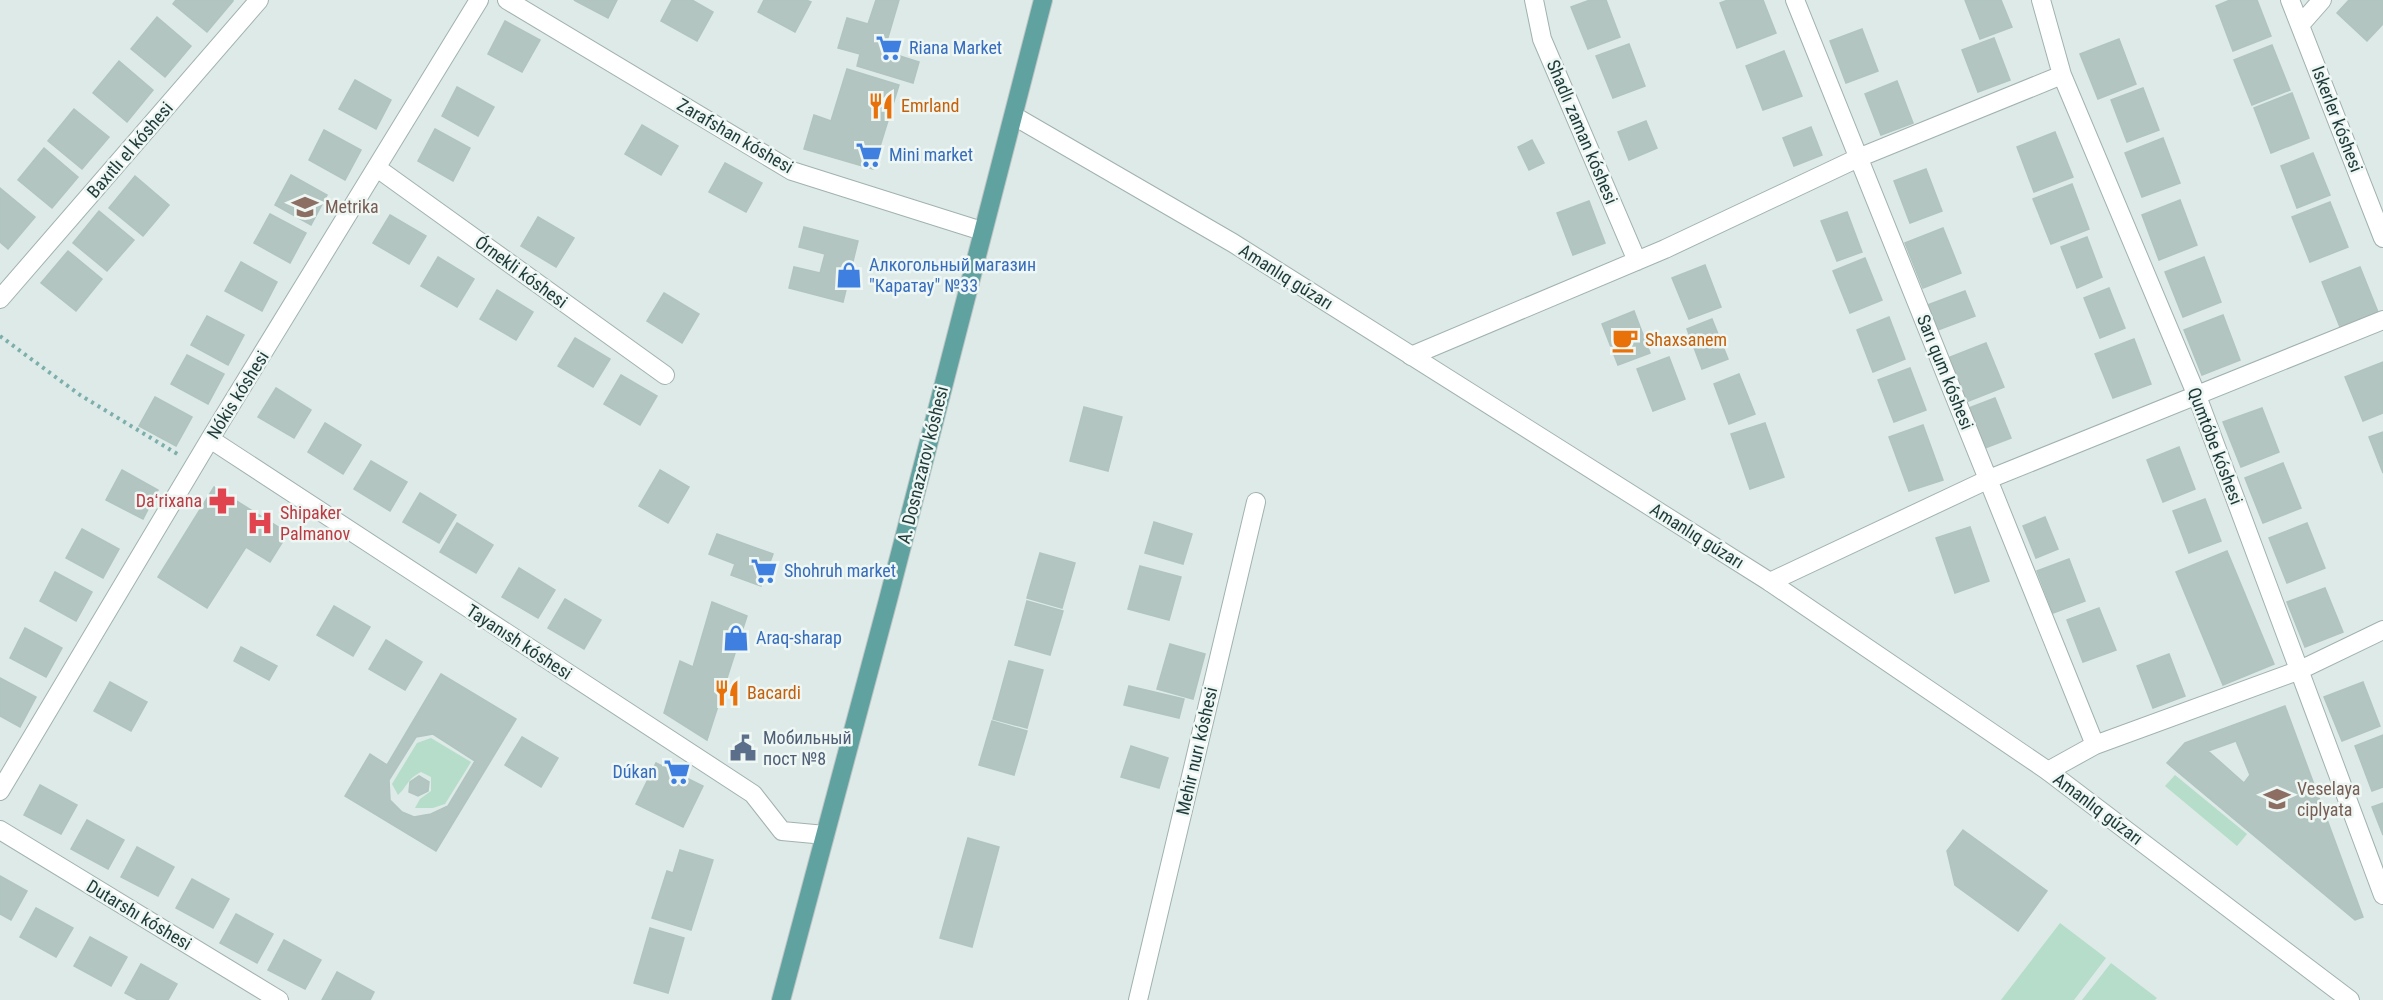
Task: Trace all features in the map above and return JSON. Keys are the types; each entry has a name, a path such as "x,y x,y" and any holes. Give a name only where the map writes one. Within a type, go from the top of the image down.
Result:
{"main road":[{"name":"A. Dosnazarov kóshesi","path":"781,1000 891,588 1043,0"}],"street":[{"name":"Baxıtlı el kóshesi","path":"0,299 259,0"},
{"name":"Nókis kóshesi","path":"0,791 210,439 479,0"},
{"name":"Zarafshan kóshesi","path":"507,0 792,171 982,231"},
{"name":"Shadlı zaman kóshesi","path":"1534,0 1542,39 1637,261"},
{"name":"Sarı qum kóshesi","path":"1795,0 2095,745"},
{"name":"Qumtóbe kóshesi","path":"2041,0 2062,75 2197,396 2383,895"},
{"name":"Iskerler kóshesi","path":"2290,0 2383,238"},
{"path":"2300,25 2322,0"},
{"path":"1411,356 1637,261 1858,158 2062,75"},
{"name":"Amanlıq gúzarı","path":"1014,116 1233,243 1770,582 2048,771 2350,1000"},
{"name":"Órnekli kóshesi","path":"377,168 665,375"},
{"path":"1770,582 1989,480 2383,321"},
{"name":"Tayanısh kóshesi","path":"210,439 753,794 782,831 825,835"},
{"name":"Mehir nurı kóshesi","path":"1138,1000 1256,502"},
{"path":"2048,771 2095,745 2300,670 2383,630"},
{"name":"Dutarshı kóshesi","path":"0,830 279,1000"}],"path":[{"path":"0,336 80,396 195,464"}],"green space":[{"path":"431,738 471,762 445,804 433,808 415,808 420,799 431,791 431,777 421,772 413,777 398,795 392,784 417,743"},
{"path":"2175,775 2247,834 2237,846 2165,786"},
{"path":"2060,923 2106,958 2074,1000 2001,1000"},
{"path":"2111,963 2157,998 2155,1000 2082,1000"}],"building":[{"path":"176,0 233,1 207,32 173,4"},
{"path":"574,0 617,0 608,18"},
{"path":"672,0 692,0 713,12 697,41 661,21"},
{"path":"764,0 811,2 795,32 758,12"},
{"path":"876,0 899,0 884,51 919,62 913,83 857,66 860,54 838,48 847,18 868,24"},
{"path":"1590,0 1606,0 1620,37 1588,49 1571,7"},
{"path":"1728,0 1763,0 1776,33 1737,48 1720,3"},
{"path":"1965,0 2001,0 2012,27 1980,39"},
{"path":"2230,0 2257,0 2271,36 2233,51 2216,6"},
{"path":"2349,0 2383,0 2383,24 2367,41 2337,13"},
{"path":"157,17 191,46 165,77 131,49"},
{"path":"505,21 540,40 522,72 488,54"},
{"path":"1862,29 1878,71 1846,83 1830,41"},
{"path":"1994,38 2010,80 1978,92 1962,50"},
{"path":"2119,39 2136,84 2098,99 2080,54"},
{"path":"1629,44 1645,86 1613,98 1596,56"},
{"path":"2272,45 2290,90 2252,105 2234,60"},
{"path":"1784,51 1802,96 1763,110 1746,66"},
{"path":"119,61 153,90 127,122 93,93"},
{"path":"847,69 899,85 873,169 804,149 814,115 831,121"},
{"path":"355,80 391,100 376,129 339,109"},
{"path":"1897,81 1913,123 1881,135 1865,94"},
{"path":"457,87 494,107 478,136 442,116"},
{"path":"2143,88 2159,130 2127,142 2111,100"},
{"path":"2292,93 2309,138 2271,153 2254,108"},
{"path":"74,109 109,137 82,169 48,141"},
{"path":"1646,121 1657,148 1629,160 1618,132"},
{"path":"642,125 678,146 661,175 625,154"},
{"path":"1811,127 1822,155 1794,166 1783,138"},
{"path":"435,129 470,148 453,181 418,161"},
{"path":"324,130 361,150 345,180 309,160"},
{"path":"2055,132 2073,177 2034,192 2017,147"},
{"path":"2163,138 2180,183 2142,197 2125,153"},
{"path":"1532,140 1544,163 1529,170 1518,147"},
{"path":"44,148 78,177 52,208 18,180"},
{"path":"2313,153 2330,195 2297,208 2281,166"},
{"path":"725,163 762,183 746,212 709,192"},
{"path":"1926,169 1942,211 1910,223 1894,181"},
{"path":"291,175 327,195 311,225 275,205"},
{"path":"135,176 169,205 143,236 109,208"},
{"path":"2072,184 2089,229 2051,244 2033,199"},
{"path":"0,188 35,217 8,249 0,242"},
{"path":"2180,200 2197,245 2159,260 2142,215"},
{"path":"1589,201 1605,243 1573,255 1557,213"},
{"path":"2330,202 2348,247 2310,262 2292,217"},
{"path":"99,211 134,240 107,271 73,243"},
{"path":"1847,212 1862,252 1837,261 1821,221"},
{"path":"270,214 306,233 290,263 254,243"},
{"path":"390,215 426,236 409,264 373,243"},
{"path":"538,217 574,238 556,267 521,246"},
{"path":"804,227 858,241 843,302 789,288 794,267 820,273 825,254 799,247"},
{"path":"1943,228 1961,273 1923,288 1905,243"},
{"path":"2087,237 2102,277 2077,288 2061,247"},
{"path":"68,251 102,279 76,311 41,283"},
{"path":"438,257 474,279 457,307 421,286"},
{"path":"2204,257 2221,302 2183,317 2165,272"},
{"path":"1865,258 1882,300 1850,313 1833,271"},
{"path":"241,262 277,282 262,311 225,291"},
{"path":"1705,265 1721,307 1689,319 1672,278"},
{"path":"2360,267 2378,312 2340,327 2322,282"},
{"path":"2109,288 2125,328 2100,338 2084,298"},
{"path":"497,290 533,312 516,340 480,319"},
{"path":"1965,291 1975,316 1935,331 1925,306"},
{"path":"664,293 699,314 682,343 647,321"},
{"path":"1634,311 1650,353 1618,365 1602,324"},
{"path":"2223,315 2240,360 2202,375 2184,330"},
{"path":"207,316 244,335 228,365 191,345"},
{"path":"1889,317 1905,359 1873,372 1857,330"},
{"path":"1712,319 1728,359 1702,369 1687,329"},
{"path":"575,338 610,359 593,387 558,366"},
{"path":"2134,339 2151,384 2113,398 2095,354"},
{"path":"1986,343 2004,387 1966,402 1948,358"},
{"path":"187,355 224,374 208,404 171,384"},
{"path":"1669,357 1685,399 1653,411 1637,369"},
{"path":"2383,362 2383,413 2363,421 2345,377"},
{"path":"1910,368 1926,410 1894,422 1878,380"},
{"path":"1739,374 1755,414 1729,424 1714,384"},
{"path":"621,375 657,396 640,425 604,404"},
{"path":"276,388 311,410 294,438 258,417"},
{"path":"155,397 192,417 176,446 139,426"},
{"path":"1995,398 2011,438 1985,448 1969,408"},
{"path":"1084,407 1122,417 1108,471 1070,461"},
{"path":"2262,408 2279,452 2241,467 2223,422"},
{"path":"325,423 361,445 343,474 308,452"},
{"path":"1765,423 1784,477 1750,489 1731,434"},
{"path":"1923,425 1943,480 1909,491 1889,437"},
{"path":"2383,432 2383,473 2369,437"},
{"path":"2179,447 2195,489 2163,502 2147,460"},
{"path":"371,461 407,482 390,511 354,489"},
{"path":"2283,463 2301,508 2263,523 2245,478"},
{"path":"122,470 158,490 143,519 106,500"},
{"path":"660,470 689,487 668,523 639,506"},
{"path":"214,487 288,533 270,562 246,547 207,608 158,577"},
{"path":"420,493 456,515 439,543 403,522"},
{"path":"2205,499 2221,541 2189,553 2173,511"},
{"path":"2045,517 2058,549 2036,558 2023,526"},
{"path":"1154,522 1192,534 1183,564 1145,553"},
{"path":"457,523 493,545 476,573 440,552"},
{"path":"2307,523 2325,568 2287,583 2269,538"},
{"path":"1970,527 1989,581 1955,593 1936,538"},
{"path":"82,529 119,549 103,578 66,558"},
{"path":"717,534 773,554 761,586 731,575 735,564 709,554"},
{"path":"2227,551 2274,664 2223,685 2176,572"},
{"path":"1040,553 1075,563 1062,608 1027,598"},
{"path":"2069,559 2085,601 2053,613 2037,571"},
{"path":"1140,566 1181,577 1169,620 1128,609"},
{"path":"519,568 555,590 538,618 502,597"},
{"path":"55,572 92,592 76,621 40,601"},
{"path":"2325,588 2343,632 2305,647 2287,602"},
{"path":"565,599 601,620 584,649 548,628"},
{"path":"1027,601 1063,611 1050,655 1015,645"},
{"path":"712,602 747,616 707,740 664,713 680,661 693,667"},
{"path":"334,606 370,627 353,656 317,635"},
{"path":"2099,608 2116,650 2083,662 2067,620"},
{"path":"25,628 62,648 46,677 10,658"},
{"path":"386,640 422,662 405,690 369,669"},
{"path":"1170,644 1205,654 1193,699 1157,689"},
{"path":"241,647 277,666 269,680 234,661"},
{"path":"2169,654 2185,696 2153,708 2137,666"},
{"path":"1009,661 1043,670 1027,728 993,719"},
{"path":"441,674 516,719 436,851 345,796 370,754 387,765","holes":["433,734 475,761 448,806 431,814 414,817 402,812 390,800 389,780 416,737"]},
{"path":"0,678 36,697 20,727 0,716"},
{"path":"110,682 147,702 131,731 94,711"},
{"path":"2363,682 2380,726 2342,741 2324,697"},
{"path":"1129,686 1184,699 1179,718 1124,705"},
{"path":"2285,706 2363,917 2355,920 2167,763 2185,743","holes":["2236,741 2250,775 2244,783 2208,751"]},
{"path":"992,721 1027,731 1014,775 979,765"},
{"path":"2383,735 2383,787 2372,791 2355,746"},
{"path":"522,737 558,758 541,787 505,765"},
{"path":"1131,746 1168,758 1159,788 1121,777"},
{"path":"656,763 703,786 683,827 636,804"},
{"path":"419,776 429,782 428,791 418,796 409,792 410,782"},
{"path":"40,785 77,805 61,834 24,815"},
{"path":"2383,803 2383,835 2372,807"},
{"path":"87,820 124,840 108,869 71,849"},
{"path":"1963,830 2047,891 2018,931 1955,885 1947,851"},
{"path":"968,838 999,847 972,947 940,938"},
{"path":"137,847 174,867 158,896 121,877"},
{"path":"680,850 713,860 691,930 652,918 667,871 673,873"},
{"path":"0,876 27,891 11,920 0,914"},
{"path":"192,879 229,899 213,928 176,908"},
{"path":"36,908 73,928 56,957 20,937"},
{"path":"236,914 273,934 257,963 220,943"},
{"path":"650,928 684,938 668,993 634,983"},
{"path":"90,937 127,957 111,986 74,966"},
{"path":"284,940 321,960 305,989 268,970"},
{"path":"141,964 177,984 168,1000 138,1000 125,993"},
{"path":"337,972 374,992 370,1000 322,1000"}],"place":[{"name":"Riana Market","path":"889,48"},
{"name":"Emrland","path":"881,106"},
{"name":"Mini market","path":"869,155"},
{"name":"Metrika","path":"305,207"},
{"name":"Алкогольный магазин \"Каратау\" №33","path":"849,275"},
{"name":"Shaxsanem","path":"1625,340"},
{"name":"Daʻrixana","path":"222,501"},
{"name":"Shipaker Palmanov","path":"260,523"},
{"name":"Shohruh market","path":"764,571"},
{"name":"Araq-sharap","path":"736,638"},
{"name":"Bacardi","path":"727,693"},
{"name":"Мобильный пост №8","path":"743,748"},
{"name":"Dúkan","path":"677,772"},
{"name":"Veselaya ciplyata","path":"2277,799"}]}
